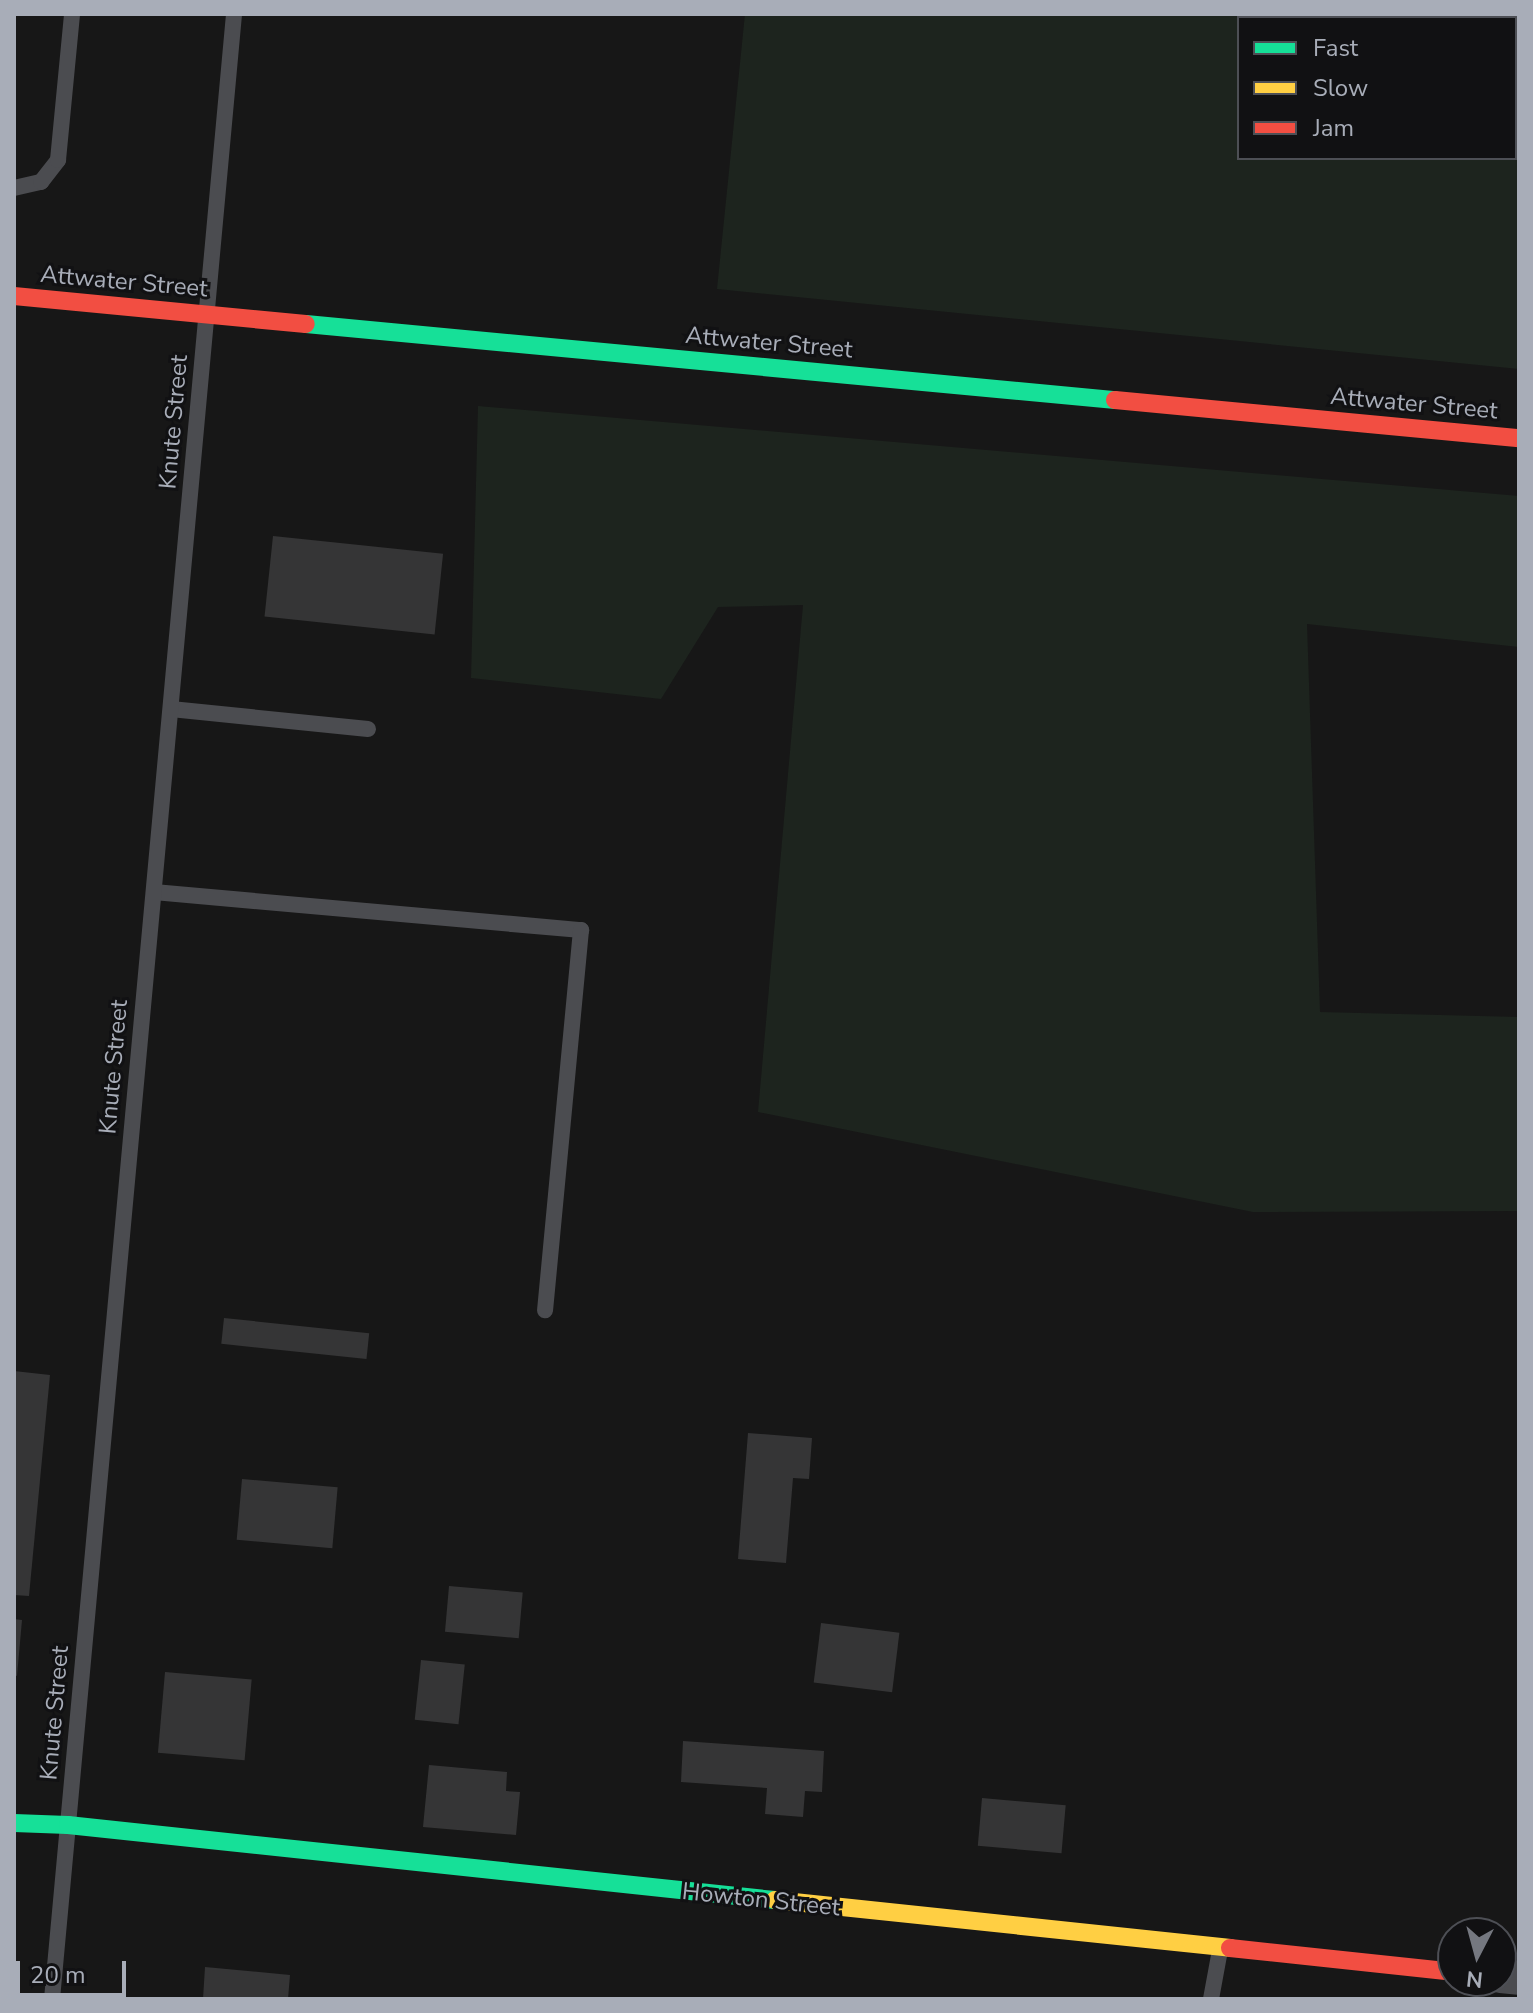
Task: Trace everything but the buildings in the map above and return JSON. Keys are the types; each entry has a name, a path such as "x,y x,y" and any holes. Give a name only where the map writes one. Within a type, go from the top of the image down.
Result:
{"street":[{"name":"Attwater Street","path":"14,296 1519,438"},
{"name":"Howton Street","path":"14,1823 68,1825 1437,1970"}],"lane":[{"path":"14,188 41,182 58,160 72,14"},
{"name":"Knute Street","path":"52,1999 234,14"},
{"path":"171,709 368,729"},
{"path":"154,892 581,930 545,1310"},
{"path":"1211,1999 1221,1949"}],"shaded area":[{"path":"745,14 1519,14 1519,369 717,289"},
{"path":"478,406 1519,496 1519,647 1307,624 1320,1012 1519,1017 1519,1211 1253,1212 758,1112 803,605 718,607 661,699 471,678"}],"traffic: fast":[{"path":"306,324 1115,400"},
{"path":"14,1823 68,1825 775,1900"}],"traffic: slow":[{"path":"775,1900 1230,1948"}],"traffic: jam":[{"path":"14,296 306,324"},
{"path":"1115,400 1519,438"},
{"path":"1230,1948 1437,1970"}]}
